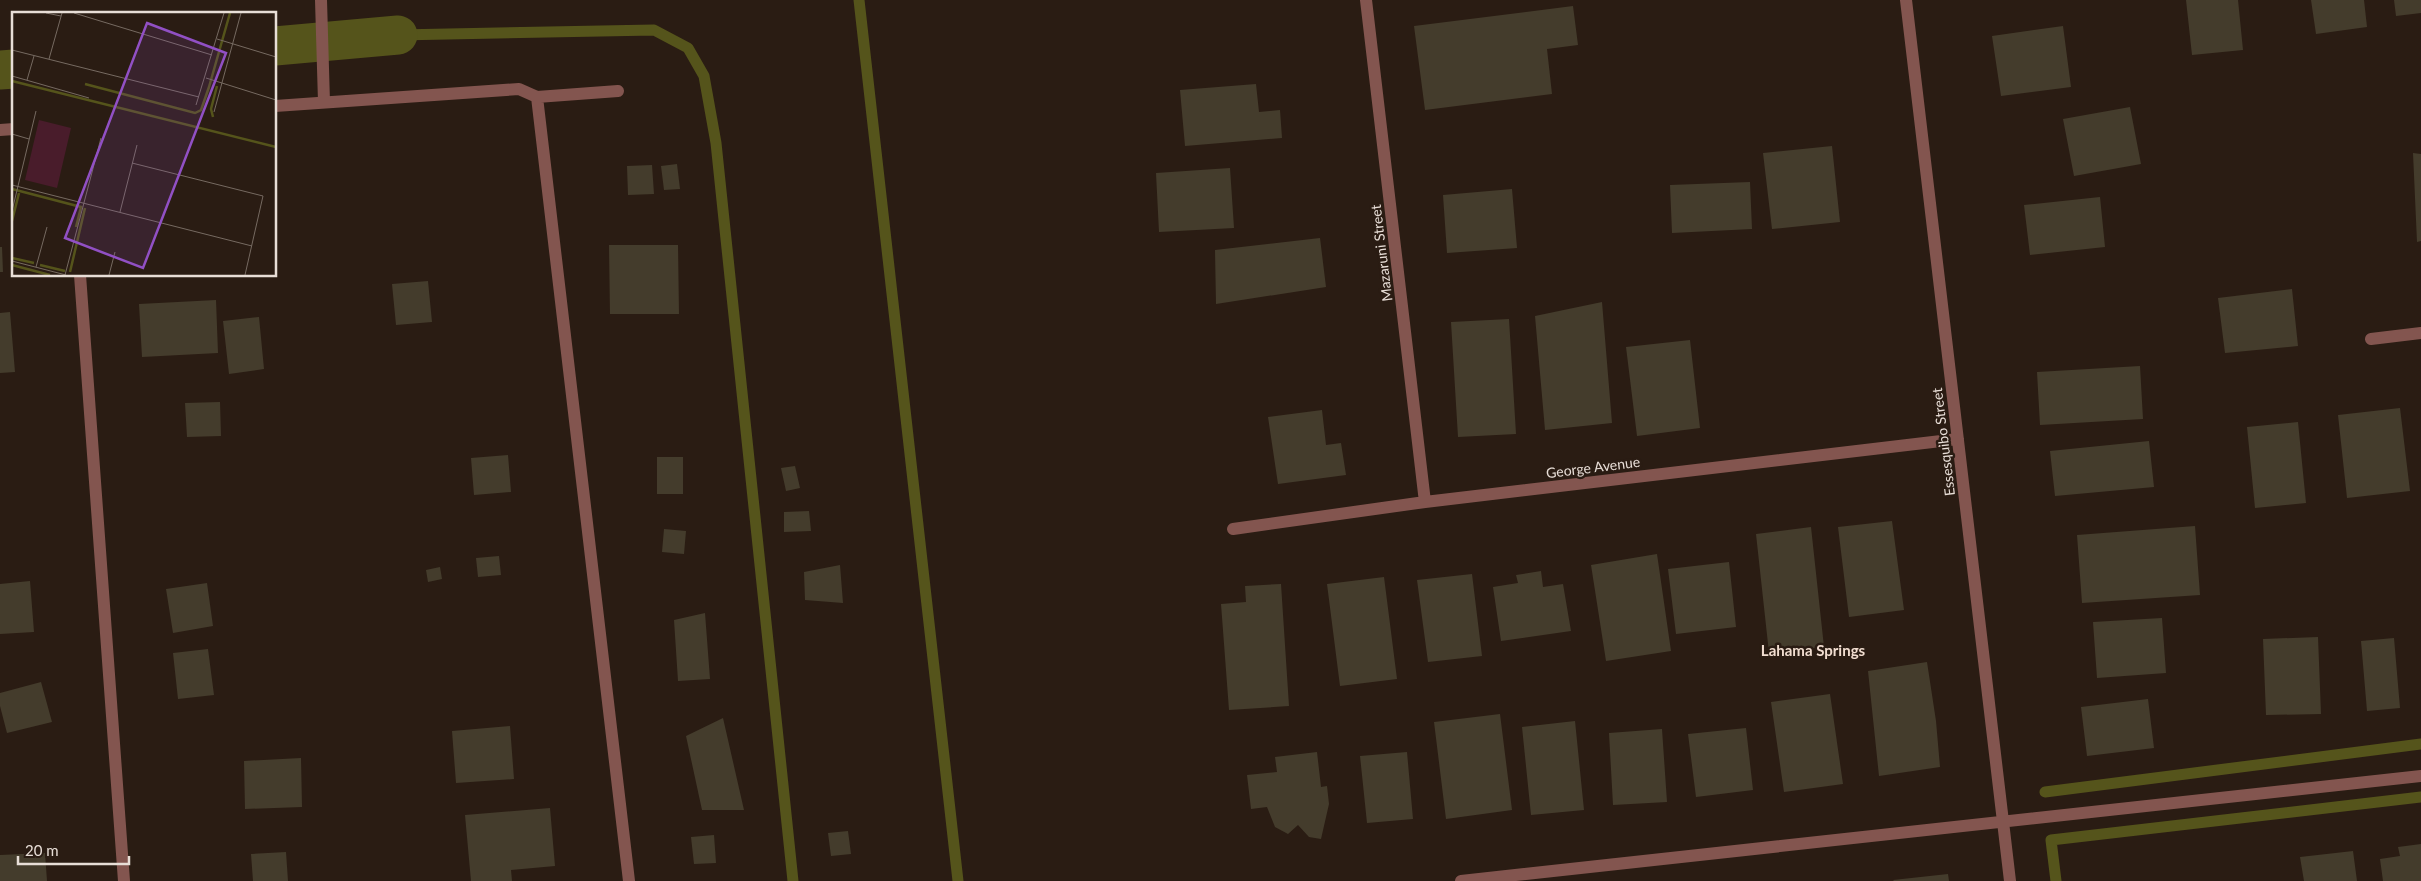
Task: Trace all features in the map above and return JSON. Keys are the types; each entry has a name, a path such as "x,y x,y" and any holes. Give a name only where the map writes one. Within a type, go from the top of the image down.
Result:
{"street":[{"path":"321,0 324,102"},
{"name":"Mazaruni Street","path":"1366,0 1425,502"},
{"name":"Essesquibo Street","path":"1906,0 2010,881"},
{"path":"276,106 518,89 537,97 618,91"},
{"path":"537,97 629,881"},
{"path":"80,276 124,881"},
{"path":"2371,339 2421,333"},
{"name":"George Avenue","path":"1232,528 1425,502 1958,439"},
{"path":"1461,881 2421,776"}],"building":[{"path":"2186,0 2238,0 2243,50 2192,55"},
{"path":"2311,0 2364,0 2367,27 2316,34"},
{"path":"2394,0 2421,0 2421,13 2396,16"},
{"path":"1573,6 1578,45 1547,49 1552,94 1425,110 1414,26"},
{"path":"2063,26 2071,87 2001,96 1992,36"},
{"path":"1256,84 1259,112 1280,110 1282,138 1185,146 1180,90"},
{"path":"2130,107 2141,164 2074,176 2063,119"},
{"path":"1832,146 1840,222 1772,229 1763,153"},
{"path":"2413,153 2421,154 2421,241 2417,242"},
{"path":"677,164 680,189 664,190 661,166"},
{"path":"652,165 654,194 628,195 627,166"},
{"path":"1230,168 1234,228 1159,232 1156,173"},
{"path":"1750,182 1752,229 1672,233 1670,185"},
{"path":"1512,189 1517,248 1447,253 1443,195"},
{"path":"2100,197 2105,247 2030,255 2024,205"},
{"path":"1320,238 1326,287 1216,304 1215,250"},
{"path":"609,245 678,245 679,314 610,314"},
{"path":"0,247 2,247 3,272 0,272"},
{"path":"428,281 432,322 396,325 392,284"},
{"path":"2292,289 2298,346 2225,353 2218,298"},
{"path":"216,300 218,353 142,357 139,304"},
{"path":"1602,302 1612,423 1545,430 1535,316"},
{"path":"10,312 15,372 0,373 0,313"},
{"path":"259,317 264,369 229,374 223,321"},
{"path":"1509,319 1516,434 1458,437 1451,322"},
{"path":"1690,340 1700,428 1637,436 1626,347"},
{"path":"2140,366 2143,419 2040,425 2037,372"},
{"path":"220,402 221,436 187,437 185,403"},
{"path":"2400,408 2410,491 2347,498 2338,415"},
{"path":"1322,410 1326,445 1341,443 1346,475 1278,484 1268,417"},
{"path":"2298,422 2306,503 2255,508 2247,427"},
{"path":"2149,441 2154,487 2055,496 2050,451"},
{"path":"508,455 511,492 474,495 471,458"},
{"path":"657,457 683,457 683,494 657,494"},
{"path":"795,466 800,488 786,491 781,468"},
{"path":"809,511 811,531 784,532 784,512"},
{"path":"1892,521 1904,610 1849,617 1838,527"},
{"path":"2195,526 2200,595 2082,603 2077,535"},
{"path":"1811,527 1824,647 1769,653 1756,534"},
{"path":"664,529 686,531 684,554 662,552"},
{"path":"1657,554 1671,651 1606,661 1591,565"},
{"path":"499,556 501,575 478,577 476,558"},
{"path":"1729,562 1736,627 1676,634 1668,569"},
{"path":"840,565 843,603 805,600 804,572"},
{"path":"440,567 442,579 428,582 426,570"},
{"path":"1541,571 1543,587 1563,584 1571,631 1501,641 1493,587 1518,583 1516,575"},
{"path":"1472,574 1482,656 1428,662 1417,580"},
{"path":"1384,577 1397,679 1340,686 1327,584"},
{"path":"30,581 34,632 0,634 0,584"},
{"path":"207,583 213,626 173,633 166,589"},
{"path":"1281,584 1289,706 1229,710 1221,604 1246,602 1245,586"},
{"path":"705,613 710,679 678,681 674,620"},
{"path":"2162,618 2166,673 2097,678 2093,622"},
{"path":"2318,637 2321,714 2266,715 2263,639"},
{"path":"2394,638 2400,708 2367,711 2361,641"},
{"path":"208,649 214,695 178,699 173,653"},
{"path":"1927,662 1936,721 1940,767 1879,776 1868,671"},
{"path":"41,682 52,722 7,733 0,706 0,693"},
{"path":"1830,694 1843,784 1784,792 1771,702"},
{"path":"2148,699 2154,748 2087,756 2081,707"},
{"path":"1500,714 1512,810 1446,819 1434,722"},
{"path":"723,718 744,810 702,810 686,736"},
{"path":"1575,721 1584,810 1531,815 1522,727"},
{"path":"510,726 514,779 456,783 452,731"},
{"path":"1746,728 1753,790 1696,797 1688,734"},
{"path":"1662,729 1667,802 1613,805 1609,733"},
{"path":"1317,752 1321,787 1327,786 1329,804 1321,839 1309,837 1298,825 1288,834 1275,827 1267,807 1251,809 1247,775 1277,772 1275,757"},
{"path":"1407,752 1413,819 1367,823 1360,756"},
{"path":"301,758 302,807 245,809 244,761"},
{"path":"550,808 555,866 511,870 512,881 471,881 465,815"},
{"path":"848,831 851,854 831,856 828,833"},
{"path":"714,835 716,863 694,864 691,837"},
{"path":"2421,844 2421,881 2383,881 2380,859 2400,856 2398,847"},
{"path":"2353,851 2357,881 2304,881 2300,857"},
{"path":"286,852 288,881 253,881 251,854"},
{"path":"45,853 47,881 0,881 0,855"},
{"path":"1948,874 1949,881 1893,880"}],"waterway":[{"path":"859,0 958,881"},
{"path":"398,35 654,30 688,48 704,76 716,143 793,881"},
{"path":"276,46 398,35"},
{"path":"0,70 12,69"},
{"path":"2045,792 2421,744"},
{"path":"2056,881 2051,840 2421,797"}],"district":[{"name":"Lahama Springs","path":"1813,650"}]}
